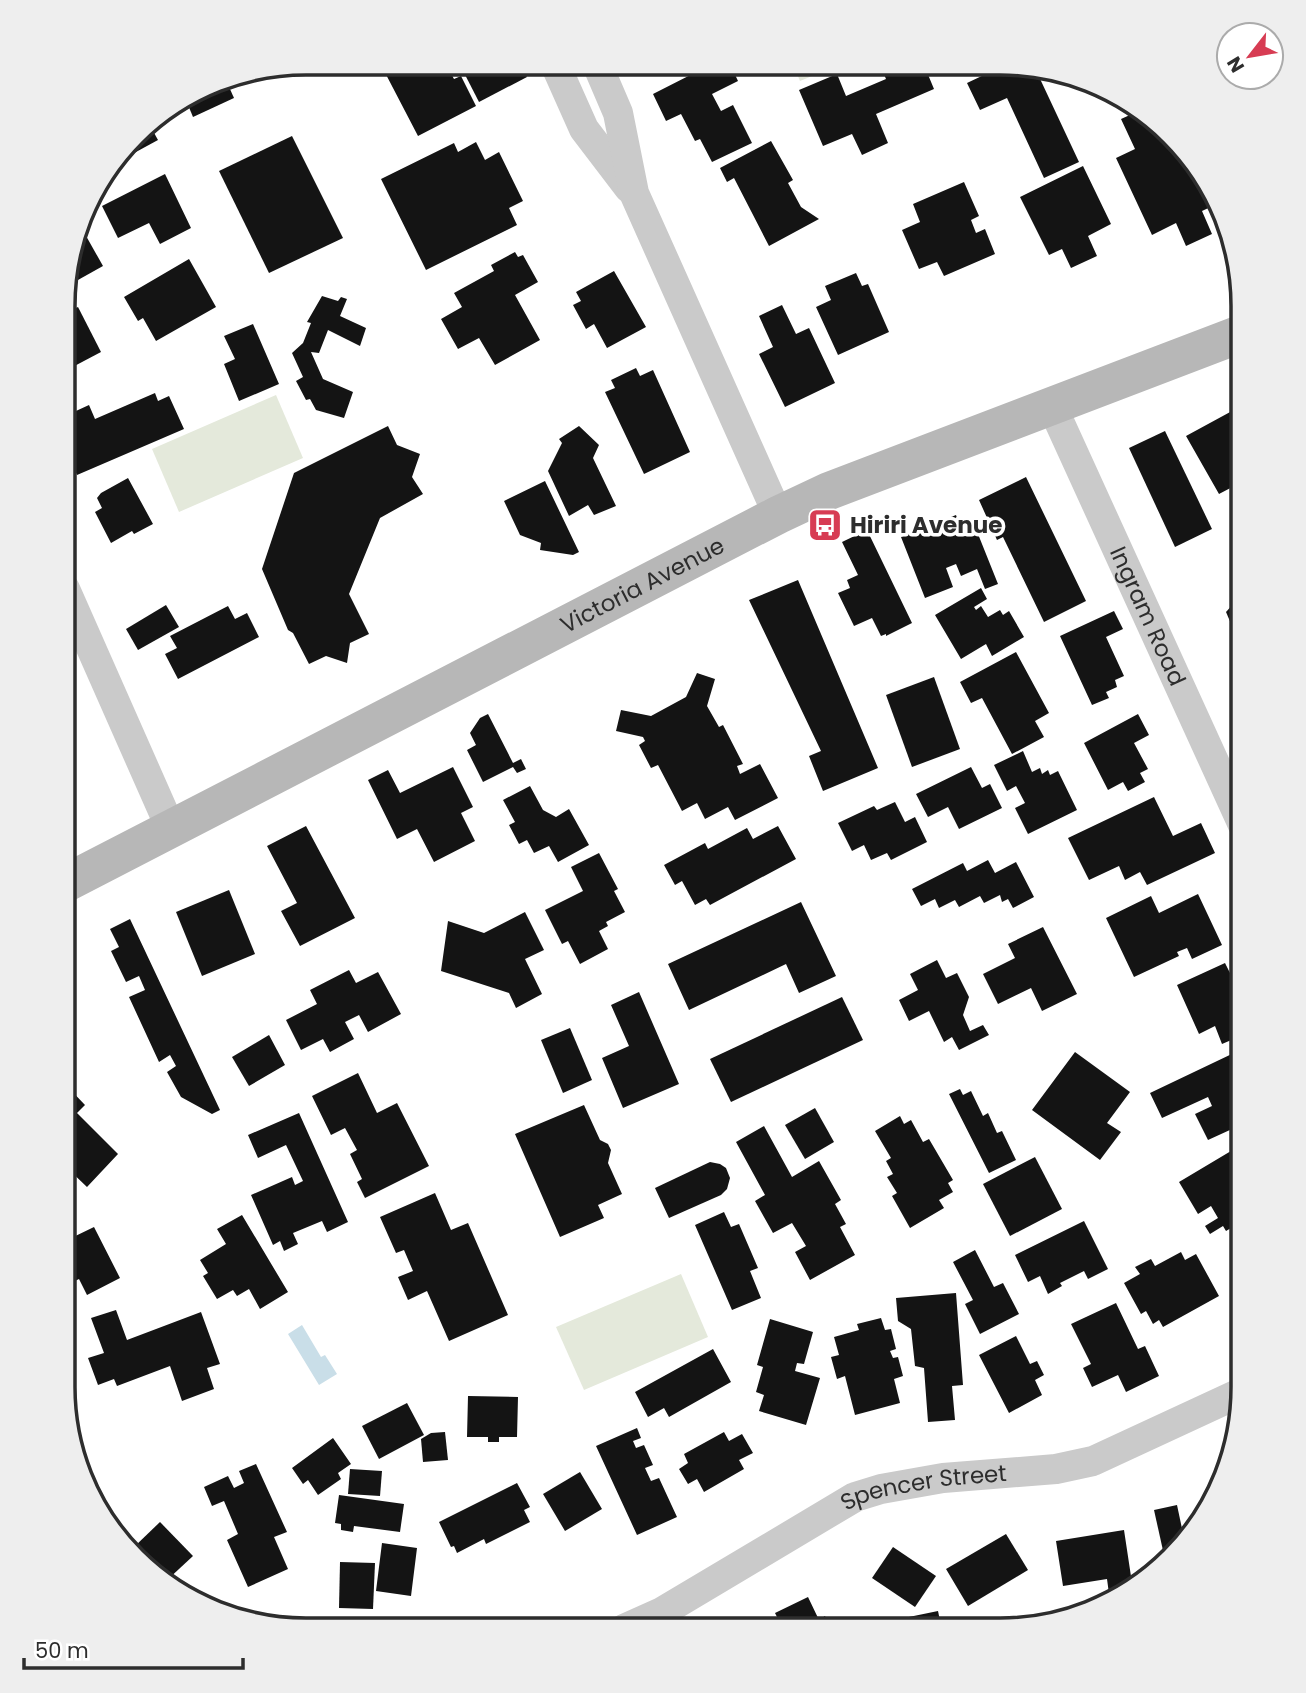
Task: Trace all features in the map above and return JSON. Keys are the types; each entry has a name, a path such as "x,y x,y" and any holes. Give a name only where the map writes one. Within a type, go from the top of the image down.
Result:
{"main road":[{"name":"Victoria Avenue","path":"75,878 829,491 1231,339"}],"street":[{"path":"560,75 584,129 634,193"},
{"path":"602,75 618,113 634,193 778,515"},
{"name":"Ingram Road","path":"1052,406 1231,798"},
{"path":"75,612 171,829"},
{"name":"Spencer Street","path":"649,1618 855,1497 881,1489 943,1478 1056,1469 1093,1461 1230,1398"}],"shaded area":[{"path":"798,75 815,75 800,81"},
{"path":"276,395 303,458 179,512 152,449"},
{"path":"681,1274 708,1337 584,1390 556,1327"}],"water":[{"path":"302,1325 321,1357 325,1355 337,1374 319,1385 288,1334"}],"building":[{"path":"386,75 452,75 454,79 461,76 476,106 418,136"},
{"path":"465,75 526,75 527,77 479,102"},
{"path":"690,75 735,75 738,81 712,94 721,111 733,105 752,143 712,162 700,139 695,141 681,114 666,121 653,94"},
{"path":"837,75 846,96 886,79 884,75 928,75 934,89 876,114 888,143 862,155 852,134 823,146 799,90"},
{"path":"984,75 1040,79 1079,162 1044,178 1007,98 980,110 967,83"},
{"path":"230,89 234,98 193,117 189,107"},
{"path":"1129,115 1140,123 1163,143 1183,166 1207,204 1209,208 1202,211 1212,234 1186,246 1176,223 1152,235 1116,158 1135,149 1121,119"},
{"path":"154,133 158,140 135,153"},
{"path":"292,136 343,238 269,273 219,171"},
{"path":"771,141 793,180 788,183 801,207 819,219 769,246 734,178 727,182 720,168"},
{"path":"476,142 485,160 499,152 523,201 509,208 517,225 426,270 381,179 454,143 458,152"},
{"path":"1083,166 1111,224 1088,236 1097,256 1071,268 1062,249 1049,255 1020,197"},
{"path":"165,174 191,228 160,244 149,223 118,238 102,206"},
{"path":"964,182 979,216 971,220 976,233 985,229 995,254 944,276 937,262 919,269 902,230 920,222 913,204"},
{"path":"87,237 103,266 77,281"},
{"path":"515,252 518,257 523,255 538,282 515,295 540,340 495,365 479,338 458,349 441,319 462,307 454,293 494,271 491,265"},
{"path":"189,259 216,307 156,341 143,318 138,321 124,297"},
{"path":"614,271 646,327 607,348 594,324 586,329 573,305 581,301 576,292"},
{"path":"856,273 862,286 868,284 889,332 838,355 816,307 831,300 825,286"},
{"path":"322,296 338,301 341,297 347,299 340,316 366,328 360,346 328,330 319,353 311,352 323,379 353,392 344,418 316,410 310,399 306,400 296,381 303,377 292,353 303,343 311,323 307,322"},
{"path":"782,305 796,334 809,328 835,383 785,407 759,354 773,347 759,316"},
{"path":"78,307 101,352 75,366 75,308"},
{"path":"253,324 279,384 239,401 224,364 235,359 224,336"},
{"path":"636,368 640,376 653,370 690,452 644,474 605,392 615,388 611,380"},
{"path":"155,393 158,401 169,396 184,429 77,475 75,411 89,405 95,419"},
{"path":"1231,412 1231,488 1219,494 1186,436"},
{"path":"388,426 397,445 420,454 412,477 423,494 380,518 349,594 369,634 350,643 347,663 326,656 309,664 293,633 288,630 262,569 294,473"},
{"path":"579,426 599,445 593,458 616,506 594,515 588,505 569,516 548,471 562,443 559,439"},
{"path":"1165,431 1212,529 1175,547 1129,448"},
{"path":"1026,477 1086,601 1044,622 1003,537 997,540 979,500"},
{"path":"128,478 153,524 134,534 132,531 111,543 95,512 102,508 97,498"},
{"path":"545,481 579,552 573,555 540,550 541,543 520,535 504,501"},
{"path":"956,515 959,524 972,519 998,584 985,589 977,569 961,576 956,564 946,568 953,587 925,598 901,537"},
{"path":"867,530 912,623 886,636 881,636 872,618 854,626 838,593 850,588 847,580 858,575 842,542"},
{"path":"798,580 878,768 823,791 809,756 821,751 749,600"},
{"path":"981,588 987,599 974,607 976,610 981,606 988,617 1000,610 1003,615 1009,611 1024,637 992,656 986,644 961,659 935,615"},
{"path":"166,605 179,627 138,650 126,629"},
{"path":"228,606 235,619 247,613 259,637 178,679 165,654 177,648 170,636"},
{"path":"1231,607 1231,623 1226,612"},
{"path":"1114,611 1123,629 1106,637 1124,676 1115,680 1117,687 1106,692 1109,698 1092,705 1060,636"},
{"path":"1016,652 1049,713 1035,721 1044,737 1012,754 982,698 971,703 960,682"},
{"path":"697,673 715,679 707,706 719,727 723,725 743,764 737,766 740,774 760,764 778,798 735,820 728,807 705,819 697,803 682,811 658,765 651,768 639,745 645,741 643,737 616,731 621,710 651,716 686,697"},
{"path":"934,677 960,749 912,767 886,695"},
{"path":"488,714 513,763 521,759 526,769 517,773 513,767 483,782 467,750 476,745 470,733 480,718"},
{"path":"1138,714 1149,735 1134,743 1148,769 1140,773 1145,782 1128,791 1123,782 1108,790 1084,743"},
{"path":"1023,751 1032,772 1040,768 1042,774 1048,770 1050,775 1058,771 1077,810 1028,834 1015,808 1025,803 1016,786 1007,791 994,765"},
{"path":"453,767 473,807 461,813 475,841 434,862 417,829 397,839 368,780 388,770 400,793"},
{"path":"971,767 982,788 990,784 1002,808 959,829 948,807 928,817 916,794"},
{"path":"530,786 543,810 556,817 569,809 589,845 558,862 549,846 534,853 527,840 519,844 509,825 515,822 503,800"},
{"path":"1154,797 1173,836 1201,823 1215,853 1147,885 1140,872 1125,880 1119,866 1089,880 1068,838"},
{"path":"895,802 905,822 915,817 927,842 891,860 887,853 871,860 864,845 852,851 838,823 874,806 877,810"},
{"path":"306,826 355,918 300,946 281,911 297,903 267,846"},
{"path":"778,826 796,859 710,905 706,899 695,905 682,881 675,885 664,865 705,843 708,849 747,828 753,839"},
{"path":"599,853 618,889 614,891 625,912 606,922 608,926 599,931 608,949 580,964 568,941 562,944 545,910 583,891 571,867"},
{"path":"988,860 995,873 1016,862 1034,897 1013,908 1008,899 1002,902 1000,895 984,903 980,896 959,907 955,900 939,908 935,899 921,906 912,889 963,863 967,871"},
{"path":"229,890 255,954 202,976 176,912"},
{"path":"1198,894 1222,945 1192,959 1187,948 1177,952 1179,956 1134,977 1106,918 1151,896 1159,913"},
{"path":"801,902 836,976 799,993 786,964 689,1010 668,964"},
{"path":"525,912 544,950 525,959 542,994 516,1008 509,993 441,971 448,921 484,933"},
{"path":"130,919 220,1110 212,1114 181,1097 167,1072 176,1066 170,1055 159,1062 129,997 145,990 139,976 126,982 111,951 119,947 110,929"},
{"path":"1043,927 1077,994 1042,1011 1031,988 998,1004 983,974 1015,958 1008,944"},
{"path":"937,960 946,978 957,973 969,997 963,1015 970,1031 983,1025 989,1035 959,1050 952,1037 944,1042 929,1011 909,1021 899,1000 918,990 910,974"},
{"path":"1225,963 1230,974 1230,1040 1222,1044 1215,1026 1199,1034 1177,985"},
{"path":"349,970 356,983 378,972 401,1014 368,1032 359,1015 345,1022 354,1039 330,1052 323,1039 301,1050 286,1020 317,1004 310,990"},
{"path":"639,992 679,1084 623,1108 602,1058 629,1046 611,1005"},
{"path":"842,997 863,1040 731,1102 710,1059"},
{"path":"570,1028 592,1080 563,1093 541,1040"},
{"path":"269,1035 285,1065 249,1086 232,1057"},
{"path":"1075,1052 1130,1092 1107,1123 1121,1132 1100,1160 1032,1110"},
{"path":"1230,1055 1230,1130 1208,1140 1195,1114 1212,1106 1208,1097 1162,1118 1150,1093"},
{"path":"358,1073 377,1113 397,1103 429,1166 365,1198 357,1182 362,1179 350,1154 357,1150 345,1128 331,1135 312,1096"},
{"path":"960,1089 963,1095 971,1091 983,1116 988,1113 997,1133 1002,1131 1016,1160 989,1173 949,1094"},
{"path":"75,1095 85,1105 77,1113 118,1154 87,1187 75,1176"},
{"path":"584,1105 600,1140 608,1144 611,1150 608,1163 622,1194 598,1205 604,1218 560,1237 515,1134"},
{"path":"815,1108 834,1142 805,1159 785,1125"},
{"path":"299,1113 348,1222 327,1232 322,1221 293,1233 298,1244 284,1251 280,1241 273,1245 251,1195 292,1177 295,1185 303,1181 286,1145 258,1158 248,1135"},
{"path":"900,1116 904,1124 911,1120 923,1142 929,1139 953,1180 948,1183 953,1192 939,1200 944,1208 910,1228 892,1196 897,1193 887,1177 893,1174 886,1161 891,1158 875,1131"},
{"path":"764,1126 792,1177 819,1161 841,1200 835,1204 846,1224 840,1227 855,1255 810,1280 795,1252 806,1246 792,1223 773,1233 755,1201 765,1195 736,1142"},
{"path":"1230,1151 1230,1229 1226,1231 1223,1226 1210,1234 1205,1226 1218,1218 1211,1206 1198,1214 1179,1182"},
{"path":"1035,1157 1062,1209 1010,1236 983,1184"},
{"path":"710,1162 726,1168 730,1178 727,1189 721,1195 669,1218 655,1188"},
{"path":"435,1193 451,1230 468,1223 508,1315 449,1341 427,1291 408,1300 398,1277 413,1271 404,1250 396,1253 380,1217"},
{"path":"724,1212 731,1227 739,1224 758,1268 750,1271 761,1298 732,1310 695,1225"},
{"path":"242,1215 288,1292 260,1309 249,1289 237,1296 233,1290 217,1299 203,1276 208,1273 200,1260 226,1244 217,1229"},
{"path":"1084,1221 1108,1269 1088,1279 1084,1271 1060,1283 1062,1286 1048,1294 1040,1276 1028,1282 1015,1255"},
{"path":"94,1227 120,1278 87,1295 79,1279 75,1281 75,1236"},
{"path":"975,1250 994,1287 1003,1283 1019,1314 980,1334 965,1304 973,1300 953,1262"},
{"path":"1181,1252 1185,1260 1196,1254 1219,1296 1163,1327 1159,1320 1153,1324 1146,1311 1141,1314 1124,1283 1140,1274 1135,1267 1151,1259 1155,1266"},
{"path":"956,1293 963,1385 952,1386 955,1420 928,1422 924,1368 915,1366 911,1329 898,1321 896,1298"},
{"path":"1116,1303 1138,1349 1145,1346 1159,1376 1126,1392 1118,1375 1092,1387 1083,1368 1091,1364 1071,1324"},
{"path":"116,1310 127,1340 201,1312 220,1364 207,1368 214,1389 182,1401 170,1366 117,1386 114,1379 98,1385 88,1358 104,1353 91,1318"},
{"path":"881,1318 885,1330 891,1329 896,1349 890,1351 893,1358 898,1357 903,1376 894,1379 900,1403 855,1415 845,1376 837,1379 831,1357 839,1355 834,1337 859,1330 857,1324"},
{"path":"770,1319 813,1332 804,1364 797,1363 795,1371 820,1378 806,1425 759,1411 764,1395 756,1392 763,1367 757,1365"},
{"path":"1016,1336 1030,1364 1037,1361 1044,1375 1035,1380 1042,1395 1009,1413 979,1355"},
{"path":"713,1349 731,1382 669,1417 664,1408 648,1417 635,1392"},
{"path":"468,1396 518,1397 517,1437 499,1437 499,1442 488,1442 488,1437 467,1437"},
{"path":"407,1403 424,1435 379,1459 362,1426"},
{"path":"637,1428 641,1438 633,1441 636,1448 644,1445 653,1465 645,1468 651,1481 659,1478 677,1517 637,1535 596,1446"},
{"path":"445,1432 448,1460 423,1462 421,1439 431,1433"},
{"path":"724,1432 729,1441 742,1434 753,1453 739,1460 744,1469 704,1492 697,1479 688,1484 679,1469 688,1463 684,1454"},
{"path":"333,1438 351,1464 338,1473 341,1479 318,1495 308,1480 303,1484 292,1468"},
{"path":"256,1464 287,1532 274,1537 288,1569 248,1587 227,1540 238,1534 224,1501 212,1506 204,1487 228,1476 234,1488 244,1483 239,1471"},
{"path":"350,1469 382,1471 380,1496 348,1494"},
{"path":"580,1472 602,1509 565,1531 543,1494"},
{"path":"517,1483 530,1507 524,1510 530,1522 486,1544 484,1539 457,1553 454,1546 451,1547 439,1522"},
{"path":"339,1495 404,1504 400,1532 354,1526 353,1532 341,1530 341,1524 335,1523"},
{"path":"1177,1505 1182,1528 1163,1549 1154,1510"},
{"path":"160,1522 193,1556 173,1575 137,1544"},
{"path":"1124,1530 1131,1577 1109,1590 1107,1579 1063,1586 1056,1541"},
{"path":"1006,1534 1028,1570 968,1606 946,1569"},
{"path":"382,1543 417,1548 411,1596 376,1591"},
{"path":"893,1547 936,1576 915,1607 872,1578"},
{"path":"340,1562 375,1563 373,1609 339,1608"},
{"path":"808,1597 818,1618 778,1618 775,1613"},
{"path":"938,1611 939,1618 904,1618"}],"place":[{"name":"Hiriri Avenue","path":"825,525"}]}
